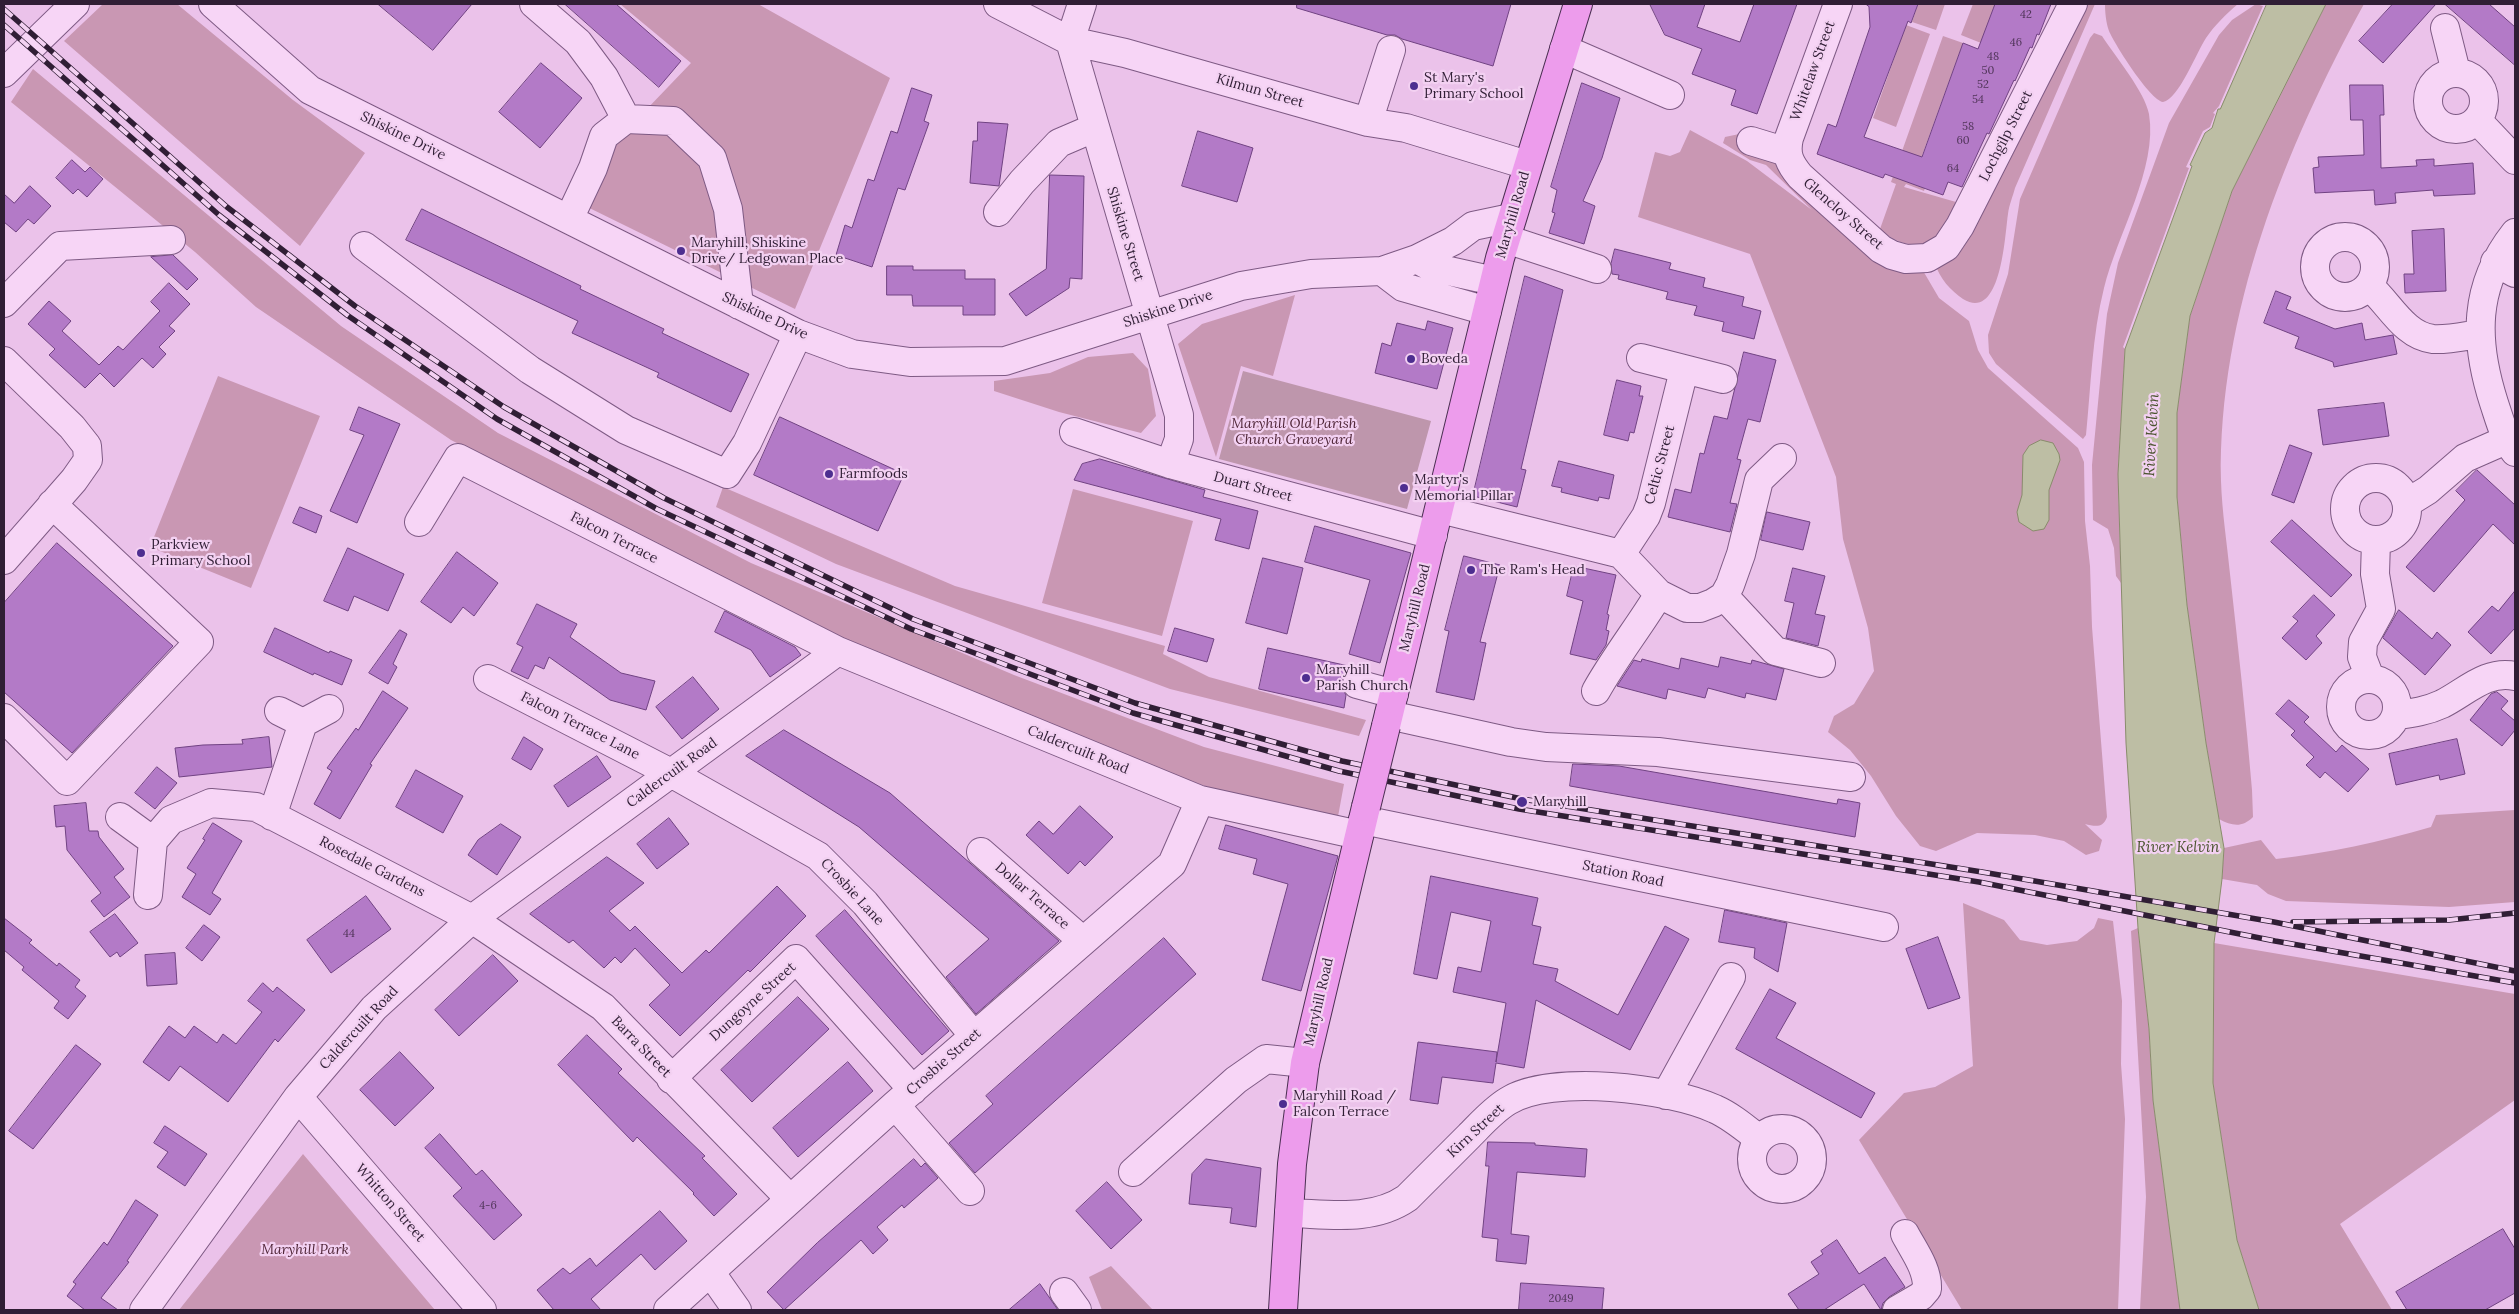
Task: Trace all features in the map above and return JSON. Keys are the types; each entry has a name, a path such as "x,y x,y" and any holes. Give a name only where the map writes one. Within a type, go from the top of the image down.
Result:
{"main road":[{"name":"Maryhill Road","path":"1283,1310 1296,1124 1305,1063 1440,510 1486,311 1527,165 1578,4"}],"street":[{"path":"4,73 75,4"},
{"name":"Shiskine Drive","path":"213,4 310,90 798,334 852,354 910,362 1006,361 1260,282 1311,274 1382,271 1417,259 1453,241 1473,226 1509,229"},
{"path":"534,4 578,42 604,77 626,120"},
{"name":"Kilmun Street","path":"998,4 1070,41 1125,52 1368,122 1406,128 1527,165"},
{"path":"1070,41 1082,4"},
{"name":"Whitelaw Street","path":"1788,145 1838,4"},
{"name":"Lochgilp Street","path":"1927,258 1946,247 1960,226 2073,4"},
{"path":"2445,28 2456,72"},
{"name":"Shiskine Street","path":"1070,41 1179,415 1179,440 1170,464"},
{"path":"1564,49 1670,95"},
{"path":"1368,122 1391,50"},
{"path":"2456,72 2468,76 2478,84 2484,96 2483,109 2477,120 2468,127 2451,129 2435,121 2429,111 2427,100 2430,88 2436,80 2445,74 2456,72"},
{"path":"569,219 593,168 604,136 626,120 673,121 712,158 728,209 739,305"},
{"path":"2477,120 2515,160"},
{"path":"998,212 1022,182 1059,143 1094,128"},
{"path":"1751,141 1788,145"},
{"name":"Glencloy Street","path":"1788,145 1791,165 1800,176 1881,249 1906,259 1927,258"},
{"path":"1509,229 1597,269"},
{"path":"2407,503 2428,490 2465,458 2511,446 2484,371 2480,334 2485,288 2505,268 2515,233"},
{"path":"4,303 60,246 171,240"},
{"path":"364,246 530,370 626,430 727,474 747,443 798,334"},
{"path":"1417,259 1431,267 1494,281"},
{"path":"1382,271 1403,287 1486,311"},
{"path":"2369,286 2381,296 2407,327 2417,334 2433,339 2480,334"},
{"path":"1641,358 1723,379"},
{"path":"4,361 72,427 87,446 88,460 74,480 4,560"},
{"name":"Celtic Street","path":"1621,554 1646,516 1651,503 1684,370"},
{"name":"Duart Street","path":"1074,432 1170,464 1433,536"},
{"name":"Falcon Terrace","path":"419,522 458,458 838,651"},
{"path":"1440,510 1621,554 1660,594 1673,603 1687,608 1700,608 1724,596 1741,554 1759,480 1782,458"},
{"path":"2380,478 2392,482 2402,491 2407,503 2407,517 2401,529 2390,538 2376,541 2364,539 2353,532 2346,520 2344,507 2348,495 2356,485 2367,479 2380,478"},
{"path":"4,718 68,781 199,642 52,504"},
{"path":"2370,678 2362,657 2363,642 2380,609 2375,574 2376,541"},
{"path":"1596,691 1613,660 1635,633 1660,594"},
{"path":"1724,596 1776,651 1821,663"},
{"name":"Caldercuilt Road","path":"144,1310 298,1097 374,1008 472,919 838,651 1200,800 1363,821"},
{"path":"2397,714 2421,712 2442,704 2490,676 2515,676"},
{"path":"2370,678 2382,682 2392,690 2397,702 2397,714 2392,724 2385,731 2375,735 2365,735 2355,732 2347,725 2342,716 2341,705 2344,695 2350,686 2370,678"},
{"name":"Falcon Terrace Lane","path":"488,679 672,773"},
{"path":"1357,684 1390,712 1511,742 1546,747 1658,752 1851,776"},
{"path":"272,816 303,723 329,709"},
{"path":"279,711 303,723"},
{"name":"Crosbie Lane","path":"672,773 818,856 865,903 974,1036"},
{"name":"Crosbie Street","path":"668,1310 904,1097 1172,864 1200,800"},
{"name":"Rosedale Gardens","path":"153,841 171,820 211,803 256,808 472,919"},
{"path":"120,817 153,841 148,895"},
{"name":"Station Road","path":"1363,821 1884,927"},
{"name":"Dollar Terrace","path":"981,852 1083,941"},
{"name":"Barra Street","path":"472,919 603,1007 671,1079 790,1199"},
{"name":"Dungoyne Street","path":"671,1079 796,959 904,1097"},
{"path":"1666,1095 1730,977"},
{"path":"1132,1172 1236,1080 1266,1059 1305,1063"},
{"name":"Kirn Street","path":"1289,1213 1365,1214 1395,1206 1407,1198 1492,1113 1508,1101 1524,1093 1566,1085 1610,1087 1666,1095 1714,1108 1759,1139"},
{"name":"Whitton Street","path":"298,1097 482,1310"},
{"path":"904,1097 970,1191"},
{"path":"1897,1310 1921,1296 1927,1289 1924,1270 1905,1234"},
{"path":"711,1273 737,1310"}],"green space":[{"path":"103,4 177,4 293,100 365,153 300,246 64,41"},
{"path":"620,4 758,4 890,78 795,309 569,198 608,115 645,111 691,63"},
{"path":"1918,4 1945,4 1936,30 1912,22"},
{"path":"1973,4 1995,4 1981,43 1961,35"},
{"path":"2074,4 2095,4 2015,188 2009,211 2003,255 1994,287 1986,298 1976,303 1963,299 1946,284 1939,274 1935,263"},
{"path":"2105,4 2238,4 2209,33 2187,75 2175,93 2163,102 2150,92 2118,48 2108,28"},
{"path":"2256,4 2263,6 2219,106 2213,113 2215,114 2210,127 2203,131 2186,167 2189,168 2123,347 2125,349 2118,474 2121,583 2116,576 2114,548 2108,529 2093,520 2092,465 2107,314 2118,263 2169,123 2219,35 2232,20"},
{"path":"2326,4 2364,4 2308,116 2283,174 2262,234 2244,295 2231,356 2223,418 2222,504 2239,655 2253,817 2245,823 2237,825 2219,819 2206,743 2187,605 2177,497 2177,413 2190,316 2232,191"},
{"path":"1906,25 1930,34 1896,127 1873,118"},
{"path":"2094,33 2102,36 2142,95 2149,114 2150,135 2148,157 2142,179 2110,268 2100,306 2094,343 2086,435 2083,439 1996,364 1989,353 1988,335 2008,274 2020,199 2090,38"},
{"path":"1943,36 1963,43 1912,183 1925,188 1924,191 1906,184 1904,187 1956,202 1939,233 1925,243 1909,244 1893,239 1880,229 1896,184 1891,182"},
{"path":"33,69 341,326 498,433 751,563 1014,675 1204,747 1344,784 1337,822 1176,778 819,630 451,440 256,307 195,252 11,102"},
{"path":"1690,130 1747,161 1812,210 1766,165 1750,160 1723,143 1725,137 1744,133 1773,159 1922,269 1939,298 1969,321 1978,350 1988,368 2078,448 2084,462 2085,521 2090,566 2092,627 2107,817 2101,825 2085,824 2102,840 2099,851 2086,855 2064,841 2035,835 1977,833 1936,851 1920,846 1896,816 1871,776 1850,750 1828,732 1834,716 1854,704 1874,671 1868,628 1843,539 1836,477 1750,254 1638,217 1655,152 1670,156 1680,152"},
{"path":"1295,295 1273,376 1241,366 1216,457 1178,344 1202,324"},
{"path":"1133,353 1148,369 1156,416 1141,433 1059,412 994,391 994,381 1050,373 1088,357"},
{"name":"Maryhill Old Parish Church Graveyard","path":"1243,371 1431,421 1407,509 1219,459"},
{"path":"218,376 320,416 251,588 150,547"},
{"path":"723,487 955,586 1165,646 1163,654 1209,677 1366,720 1359,736 1170,689 836,564 716,507"},
{"path":"1073,489 1193,521 1162,636 1042,603"},
{"path":"2515,810 2515,902 2449,907 2286,901 2268,894 2257,885 2222,879 2224,848 2261,840 2276,859 2296,857 2354,846 2431,827 2436,815"},
{"path":"1963,903 2004,920 2020,940 2047,945 2077,941 2094,928 2098,918 2113,921 2122,1001 2121,1064 2125,1119 2118,1310 1962,1310 1859,1140 1904,1093 1935,1087 1973,1066"},
{"path":"2138,928 2149,1029 2153,1100 2180,1310 2140,1310 2146,1197 2131,931"},
{"path":"2214,943 2515,994 2515,1100 2340,1224 2392,1310 2259,1310 2237,1240 2213,1083"},
{"name":"Maryhill Park","path":"303,1154 435,1310 179,1310"},
{"path":"1111,1266 1153,1310 1102,1310 1089,1277"}],"water":[{"name":"River Kelvin","path":"2267,4 2326,4 2232,191 2190,316 2177,413 2177,497 2187,605 2206,743 2224,848 2214,943 2213,1083 2237,1240 2259,1310 2180,1310 2153,1100 2149,1029 2138,928 2126,743 2118,474 2125,349 2192,166 2190,165 2205,133 2212,128 2218,109 2220,109"},
{"path":"2041,440 2053,443 2060,460 2049,490 2049,520 2044,529 2033,531 2019,522 2017,512 2022,495 2023,455 2029,446"}],"building":[{"path":"378,4 472,4 433,50"},
{"path":"565,4 616,4 681,61 659,87"},
{"path":"1297,4 1511,4 1493,66 1402,39 1395,35 1387,35 1297,8"},
{"path":"1650,4 1705,4 1697,27 1740,42 1754,4 1797,4 1757,114 1731,105 1736,90 1692,74 1702,49 1665,35"},
{"path":"1866,4 1918,4 1911,23 1908,21 1864,137 1922,157 1963,43 1978,49 1995,4 2051,4 2039,35 2037,34 2032,48 2030,47 1962,187 1948,182 1943,195 1885,174 1883,178 1817,154 1828,124 1836,127 1870,27 1869,7"},
{"path":"2393,4 2436,4 2383,63 2359,41"},
{"path":"2445,4 2489,4 2515,27 2515,65"},
{"path":"541,63 582,98 540,148 499,112"},
{"path":"1582,83 1620,98 1602,158 1583,201 1595,206 1584,244 1549,233 1555,213 1552,212 1557,190 1551,187"},
{"path":"2350,85 2383,85 2384,115 2380,115 2381,168 2417,166 2416,160 2434,159 2434,166 2473,163 2475,194 2434,196 2433,190 2395,193 2396,203 2375,205 2374,190 2315,193 2313,168 2319,167 2318,157 2364,155 2363,120 2351,120"},
{"path":"912,88 932,95 924,121 929,123 905,190 898,188 872,267 836,255 845,225 852,228 868,179 874,181 891,131 897,133"},
{"path":"978,122 1008,124 999,186 970,183 973,141 977,141"},
{"path":"1198,131 1253,148 1237,202 1182,186"},
{"path":"72,160 85,172 90,167 103,179 87,197 78,189 73,194 56,178"},
{"path":"1050,175 1084,176 1082,279 1070,278 1069,288 1026,316 1009,294 1046,269"},
{"path":"30,186 51,206 34,224 28,219 16,232 4,222 4,194 14,203"},
{"path":"422,209 581,286 580,289 664,329 662,333 749,374 731,412 657,377 659,373 572,333 578,321 406,240"},
{"path":"2444,229 2446,291 2405,293 2404,274 2414,274 2412,231"},
{"path":"1615,249 1671,263 1669,269 1705,278 1703,287 1744,297 1742,306 1761,311 1754,339 1722,331 1724,322 1694,315 1697,306 1666,299 1668,292 1618,279 1619,275 1612,274 1611,264"},
{"path":"173,255 198,279 187,290 151,257"},
{"path":"887,266 913,266 913,270 965,270 965,279 995,279 995,315 963,315 963,306 913,306 912,295 887,295"},
{"path":"1525,276 1563,290 1521,469 1526,470 1517,507 1473,496"},
{"path":"169,283 190,304 169,326 175,331 159,347 166,354 153,368 142,358 114,387 100,373 85,388 49,355 55,349 28,324 49,301 71,321 62,331 99,365 118,346 123,350 160,311 151,302"},
{"path":"2276,291 2291,297 2286,309 2335,329 2362,323 2365,340 2393,335 2397,354 2334,367 2333,362 2295,348 2299,337 2264,323"},
{"name":"Boveda","path":"1428,321 1453,328 1437,389 1375,373 1382,343 1391,346 1397,323 1425,330"},
{"path":"1744,352 1776,360 1760,422 1748,419 1737,459 1741,460 1730,503 1737,504 1730,532 1668,517 1675,489 1691,493 1700,453 1704,454 1714,416 1727,419"},
{"path":"1617,380 1641,386 1639,396 1643,396 1634,433 1630,432 1628,441 1604,435"},
{"path":"2384,403 2389,436 2323,445 2318,410"},
{"path":"359,407 400,424 357,523 330,511 364,435 350,430"},
{"name":"Farmfoods","path":"780,417 904,474 878,531 754,475"},
{"path":"2290,445 2312,453 2294,503 2272,495"},
{"path":"1100,459 1205,490 1203,497 1258,511 1249,549 1215,540 1221,519 1074,480 1082,464"},
{"path":"1559,461 1614,475 1609,499 1599,497 1598,501 1561,492 1562,488 1552,486"},
{"path":"2477,470 2515,505 2515,545 2493,524 2434,592 2406,567 2465,500 2456,491"},
{"path":"300,507 322,516 316,533 293,523"},
{"path":"1767,512 1810,522 1803,550 1761,540"},
{"path":"2292,520 2352,575 2331,597 2271,542"},
{"path":"1315,526 1411,553 1380,663 1349,654 1370,580 1305,562"},
{"path":"57,543 173,646 72,753 4,692 4,603"},
{"path":"348,548 404,574 388,611 354,596 348,611 324,601"},
{"path":"457,552 498,583 474,616 463,607 451,623 421,602"},
{"path":"1464,556 1500,565 1480,642 1486,643 1474,700 1436,692 1449,631 1445,630"},
{"path":"1263,558 1303,568 1287,634 1246,623"},
{"path":"1574,566 1616,575 1607,614 1609,615 1606,630 1609,631 1606,645 1596,660 1570,654 1583,601 1567,596"},
{"path":"1793,568 1825,576 1815,614 1825,616 1818,646 1786,638 1794,603 1785,601"},
{"path":"2515,591 2515,628 2491,654 2468,632 2492,606 2498,611"},
{"path":"2314,595 2335,615 2316,636 2322,643 2306,660 2282,638 2298,621 2293,617"},
{"path":"537,604 577,624 570,637 621,673 655,681 646,710 610,700 549,657 544,669 535,665 528,679 511,671 523,647 517,644"},
{"path":"2399,610 2432,639 2437,632 2451,645 2425,675 2383,638"},
{"path":"725,611 795,647 801,655 770,677 751,650 715,632"},
{"path":"275,628 329,653 330,651 352,660 342,685 314,673 313,675 264,652"},
{"path":"1175,628 1214,639 1207,662 1168,651"},
{"path":"400,630 407,634 393,664 397,667 388,684 369,673"},
{"name":"Maryhill Parish Church","path":"1268,648 1353,667 1342,680 1342,688 1346,695 1344,708 1259,689"},
{"path":"1721,657 1751,664 1752,660 1784,669 1776,700 1746,693 1745,698 1708,688 1705,698 1668,689 1666,699 1617,686 1634,660 1641,662 1642,659 1679,669 1681,658 1718,667"},
{"path":"693,677 719,709 682,739 656,707"},
{"path":"383,691 408,708 370,764 372,765 340,819 314,804 332,771 327,768 356,728 358,730"},
{"path":"2497,692 2508,701 2501,709 2515,721 2515,730 2502,746 2470,720 2491,694"},
{"path":"2289,700 2309,717 2304,722 2336,752 2342,745 2369,769 2348,792 2325,772 2320,778 2306,765 2314,757 2291,735 2295,731 2276,714"},
{"path":"784,730 890,793 1059,941 976,1014 946,977 989,939 859,827 746,756"},
{"path":"269,737 272,767 179,777 175,748 243,744 242,740"},
{"path":"524,737 543,749 531,770 512,759"},
{"path":"2457,739 2465,774 2440,780 2439,775 2396,785 2389,754"},
{"path":"597,756 611,777 568,807 554,786"},
{"path":"1573,764 1619,766 1837,804 1838,799 1860,803 1855,837 1570,786"},
{"path":"157,767 177,783 155,809 135,793"},
{"path":"416,770 463,796 443,833 396,807"},
{"path":"86,803 89,831 98,831 99,837 124,869 114,877 130,897 104,917 91,901 101,893 67,850 65,826 56,827 54,806"},
{"path":"1080,806 1113,837 1085,866 1080,861 1068,874 1026,835 1039,821 1053,834"},
{"path":"669,818 689,844 657,869 637,844"},
{"path":"213,823 242,841 212,893 221,899 210,915 182,897 196,874 187,868 205,840 203,839"},
{"path":"501,824 521,837 497,875 468,855 478,840"},
{"path":"1226,825 1338,856 1301,991 1262,980 1288,884 1253,874 1257,859 1219,849"},
{"path":"607,857 644,883 609,911 630,931 635,926 682,973 706,950 709,953 777,886 806,916 750,972 748,970 680,1036 649,1005 670,985 635,948 621,963 615,957 604,968 573,940 569,943 530,914"},
{"path":"1431,876 1538,898 1532,925 1541,927 1533,964 1558,969 1555,981 1618,1015 1665,926 1689,939 1630,1050 1536,1000 1524,1068 1496,1063 1493,1083 1442,1077 1438,1104 1410,1100 1418,1042 1497,1052 1496,1062 1506,1003 1453,992 1458,967 1481,972 1491,921 1451,912 1437,979 1414,974"},
{"path":"366,896 391,929 331,973 307,940"},
{"path":"845,910 949,1031 922,1055 816,936"},
{"path":"1725,910 1787,923 1778,972 1754,958 1755,948 1719,942"},
{"path":"115,914 138,943 120,957 117,952 110,957 90,932"},
{"path":"4,918 32,940 29,943 57,966 59,963 80,980 75,987 86,996 68,1019 54,1008 59,1001 22,970 24,967 4,950"},
{"path":"204,925 220,937 202,961 186,948"},
{"path":"1938,937 1960,998 1928,1009 1906,949"},
{"path":"1164,938 1196,974 975,1173 949,1143 993,1104 986,1096"},
{"path":"175,953 177,984 147,986 145,955"},
{"path":"493,955 518,981 459,1036 435,1010"},
{"path":"263,983 273,992 277,987 305,1010 278,1042 275,1039 228,1102 180,1066 169,1081 143,1062 169,1026 185,1038 194,1026 217,1043 223,1034 236,1044 262,1012 248,1001"},
{"path":"1770,989 1796,1003 1776,1038 1875,1093 1861,1118 1736,1049"},
{"path":"798,997 829,1029 752,1102 721,1070"},
{"path":"587,1035 622,1069 618,1073 705,1156 702,1158 737,1194 714,1216 694,1193 637,1137 633,1142 558,1065"},
{"path":"76,1045 101,1064 33,1149 9,1131"},
{"path":"400,1052 434,1088 395,1126 360,1090"},
{"path":"848,1062 873,1091 798,1157 773,1128"},
{"path":"165,1126 207,1154 185,1186 157,1167 168,1152 154,1143"},
{"path":"440,1134 476,1175 482,1170 522,1215 494,1240 453,1196 462,1188 425,1148"},
{"path":"1488,1142 1535,1143 1535,1145 1587,1149 1585,1177 1517,1172 1511,1234 1529,1236 1526,1264 1496,1261 1498,1239 1482,1237 1489,1166 1486,1166"},
{"path":"914,1159 921,1167 925,1163 938,1178 904,1208 902,1205 877,1227 888,1240 873,1254 861,1240 784,1310 767,1292 817,1243"},
{"path":"1206,1159 1261,1168 1256,1227 1230,1223 1232,1208 1189,1204 1192,1174"},
{"path":"1107,1182 1142,1220 1111,1249 1076,1211"},
{"path":"136,1200 158,1215 127,1261 129,1262 101,1298 118,1310 85,1310 67,1296 76,1284 73,1282 104,1242 107,1245"},
{"path":"660,1211 687,1241 655,1270 641,1254 591,1299 601,1310 554,1310 537,1290 563,1268 570,1274 590,1258 596,1266"},
{"path":"2503,1229 2515,1249 2515,1293 2485,1310 2407,1310 2396,1292"},
{"path":"1837,1240 1859,1274 1885,1257 1905,1287 1889,1297 1883,1303 1881,1310 1864,1284 1824,1310 1799,1310 1788,1294 1819,1274 1811,1262 1823,1254 1821,1251"},
{"path":"1521,1283 1604,1288 1602,1310 1519,1310"},
{"path":"1040,1284 1058,1310 1009,1310"}],"railway":[{"path":"4,9 227,207 355,306 504,407 664,498 913,619 1135,703 1342,761 1522,799 1982,872 2274,922 2515,971"},
{"path":"4,25 219,215 347,315 497,419 657,509 911,629 1133,713 1339,771 1519,809 1979,882 2275,941 2515,983"},
{"path":"2293,922 2449,920 2515,913"}],"place":[{"name":"St Mary's Primary School","path":"1414,86"},
{"name":"Maryhill, Shiskine Drive/ Ledgowan Place","path":"681,251"},
{"name":"Boveda","path":"1411,359"},
{"name":"Farmfoods","path":"829,474"},
{"name":"Martyr's Memorial Pillar","path":"1404,488"},
{"name":"Parkview Primary School","path":"141,553"},
{"name":"The Ram's Head","path":"1471,570"},
{"name":"Maryhill Parish Church","path":"1306,678"},
{"name":"Maryhill","path":"1522,802"},
{"name":"Maryhill Road / Falcon Terrace","path":"1283,1104"}]}
